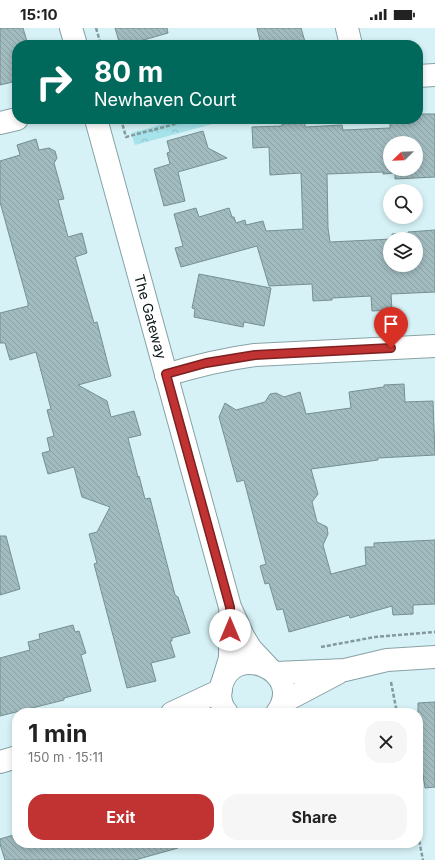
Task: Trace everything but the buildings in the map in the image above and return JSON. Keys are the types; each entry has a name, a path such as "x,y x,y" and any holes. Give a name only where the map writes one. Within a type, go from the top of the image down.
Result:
{"street":[{"path":"71,28 75,40"},
{"path":"346,28 350,40"},
{"path":"423,76 435,75"},
{"path":"0,124 12,120"},
{"name":"The Gateway","path":"97,124 230,607 243,636 251,649 271,669"},
{"path":"166,374 206,363 255,355 435,346"},
{"name":"The Gateway","path":"222,684 230,658 230,607"},
{"path":"225,708 221,700 222,684 230,671 238,665 248,662 258,663 271,669 345,670 387,660 435,657"},
{"path":"271,669 281,682 284,692 280,707"},
{"path":"280,707 345,670"},
{"path":"181,708 222,684"},
{"path":"0,762 12,759"}],"path":[{"path":"96,28 100,40"},
{"path":"122,124 126,137 175,124"},
{"path":"317,648 375,637 435,632"},
{"path":"386,683 392,682 396,708"},
{"path":"421,848 424,860"}],"green space":[{"path":"164,124 213,124 135,145 131,133"}],"route":[{"path":"230,630 230,607 166,374 206,363 255,355 391,348"}]}
